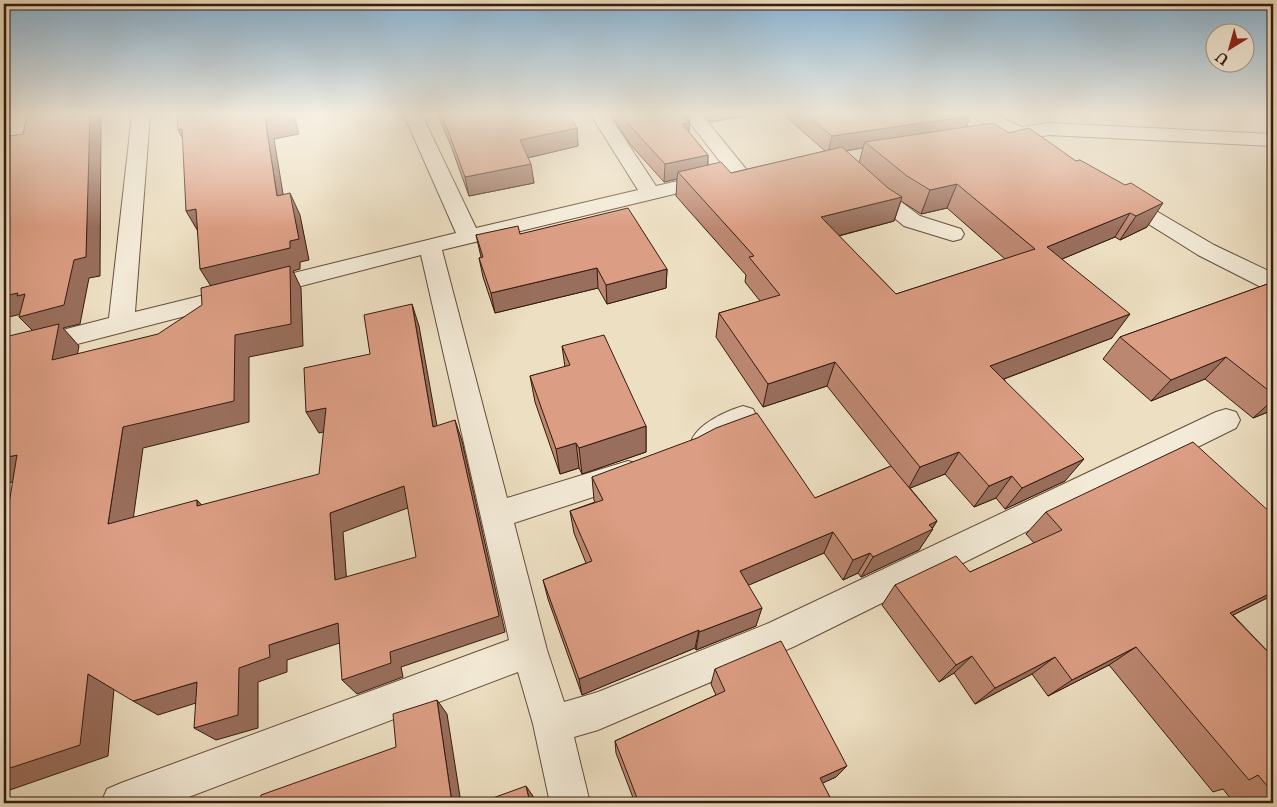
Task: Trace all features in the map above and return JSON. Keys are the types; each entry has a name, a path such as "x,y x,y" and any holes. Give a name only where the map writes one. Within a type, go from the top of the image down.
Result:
{"street":[{"path":"121,325 137,153"},
{"path":"431,153 469,237"},
{"path":"624,153 651,194"},
{"path":"4,354 430,246 749,172 730,153"},
{"path":"853,173 912,221 953,234"},
{"path":"1103,186 1206,250 1273,283"},
{"path":"430,246 529,650 552,724 570,803"},
{"path":"684,452 743,417"},
{"path":"552,724 598,711 781,635 1226,420"},
{"path":"496,515 613,479 648,466"},
{"path":"121,803 529,650"}],"building":[{"path":"4,153 89,153 86,257 74,260 64,305 19,317 25,294 17,296 18,293 4,296"},
{"path":"183,153 270,153 277,196 290,193 299,239 290,241 290,248 200,269 196,209 186,211"},
{"path":"456,153 526,153 531,164 465,177"},
{"path":"655,153 706,153 708,155 665,164"},
{"path":"818,153 848,153 888,188 902,197 821,217 896,294 1035,249 957,184 930,190 907,176 878,153 1064,153 1076,161 1080,160 1125,185 1131,183 1163,203 1136,216 1130,213 1047,247 1130,314 990,366 1084,459 1022,488 1012,476 989,486 959,452 920,467 835,362 768,384 719,313 780,295 749,257 754,256 678,172 721,162 731,173"},
{"path":"628,208 667,269 606,285 597,268 491,293 479,258 483,257 476,235 518,226 520,234"},
{"path":"290,266 291,324 235,335 234,401 123,427 108,524 197,500 197,506 319,474 326,408 306,412 304,368 370,354 364,315 412,304 433,427 455,420 499,616 390,652 391,663 342,680 338,623 269,645 270,657 239,668 238,715 194,728 197,682 133,701 88,674 80,745 4,770 4,534 17,455 4,458 4,357 9,336 59,324 52,360 158,334 202,305 201,288","holes":["404,486 416,557 335,580 330,513"]},
{"path":"1273,282 1273,394 1226,357 1171,380 1120,337"},
{"path":"604,335 646,426 579,448 576,443 556,449 530,376 570,365 562,346"},
{"path":"757,413 815,498 891,466 937,521 929,525 933,529 873,557 870,553 853,560 833,532 740,571 762,608 699,632 699,630 579,679 543,580 592,561 570,511 603,500 592,477 697,438 716,428"},
{"path":"1193,442 1273,515 1273,592 1230,613 1273,657 1273,793 1258,775 1249,780 1136,647 1072,680 1055,657 995,688 972,656 956,665 895,585 956,556 970,572 1062,530 1046,512"},
{"path":"781,641 847,766 820,778 833,803 639,803 615,741 725,691 715,669"},
{"path":"437,700 452,803 259,803 261,802 261,795 396,747 393,714"},
{"path":"526,786 530,803 479,803"}]}
